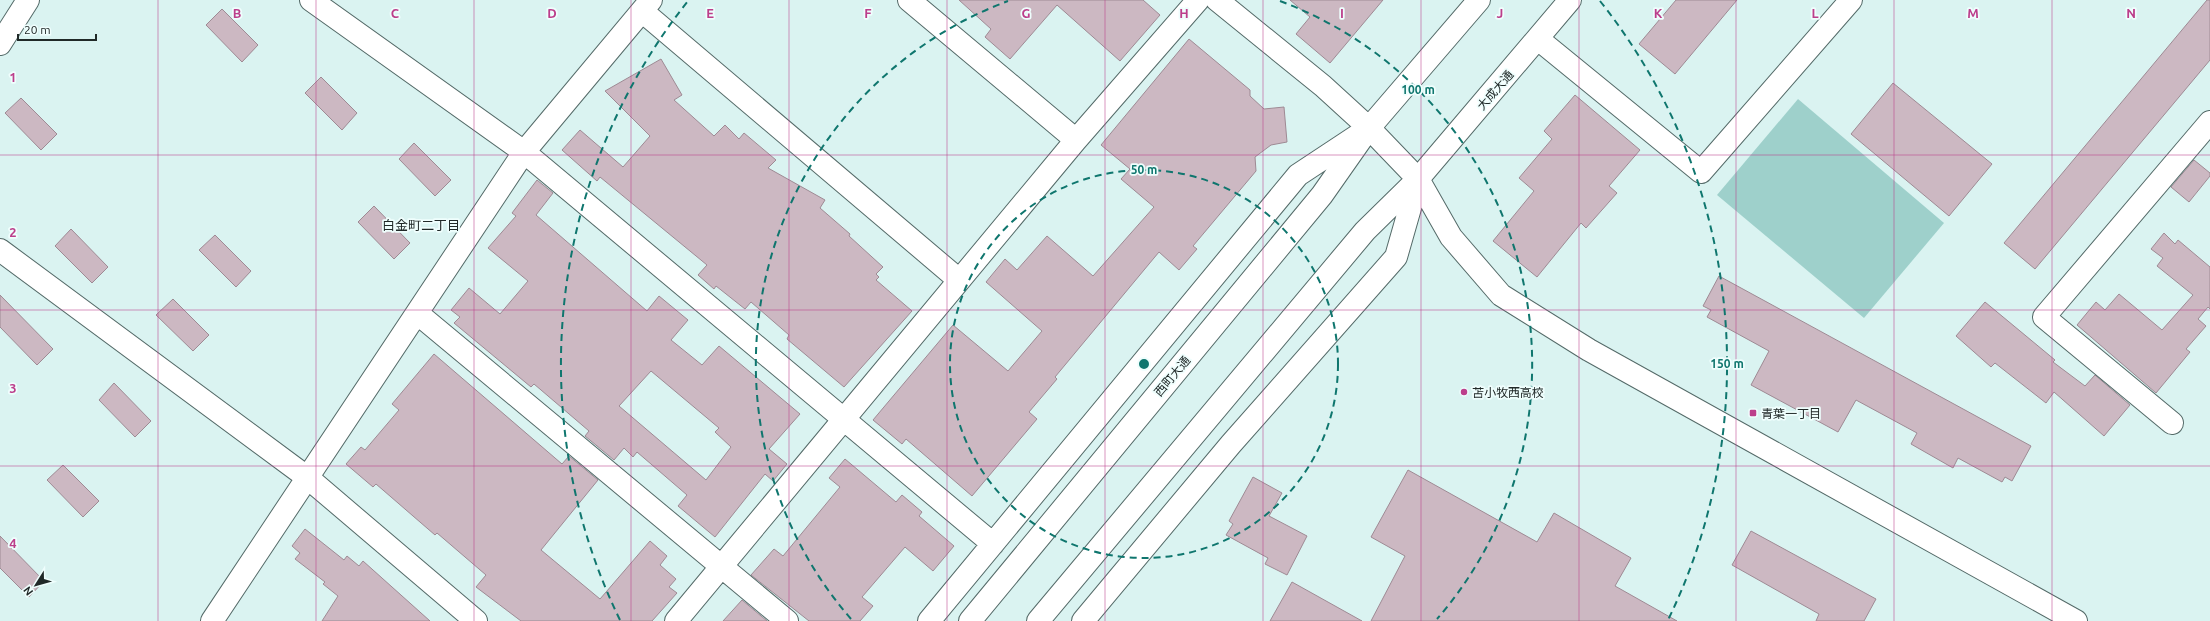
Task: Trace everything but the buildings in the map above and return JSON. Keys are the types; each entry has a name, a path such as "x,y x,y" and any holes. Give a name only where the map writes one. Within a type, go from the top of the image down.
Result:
{"street":[{"path":"0,44 28,0"},
{"path":"311,0 524,152 993,544"},
{"path":"909,0 1076,140"},
{"path":"676,621 1076,140 1198,0"},
{"path":"1217,0 1323,86 1370,128 1418,179 1451,237 1501,295 1589,350 2076,621"},
{"path":"928,621 1298,175 1370,128 1479,0"},
{"name":"大成大通","path":"1418,179 1570,0"},
{"path":"1538,39 1701,172 1851,0"},
{"path":"212,621 524,152 647,6 959,280"},
{"path":"2172,423 2044,317 2210,122"},
{"name":"西町大通","path":"970,621 1322,195 1370,128"},
{"path":"1038,621 1365,231 1418,179"},
{"path":"1083,621 1231,444 1396,257 1418,179"},
{"path":"0,250 308,478 476,621"},
{"path":"417,313 787,621"}],"shaded area":[{"path":"1798,99 1944,223 1864,318 1717,195"}],"place":[{"name":"苫小牧西高校","path":"1464,392"},
{"name":"青葉一丁目","path":"1753,413"}],"district":[{"name":"白金町二丁目","path":"421,225"}]}
